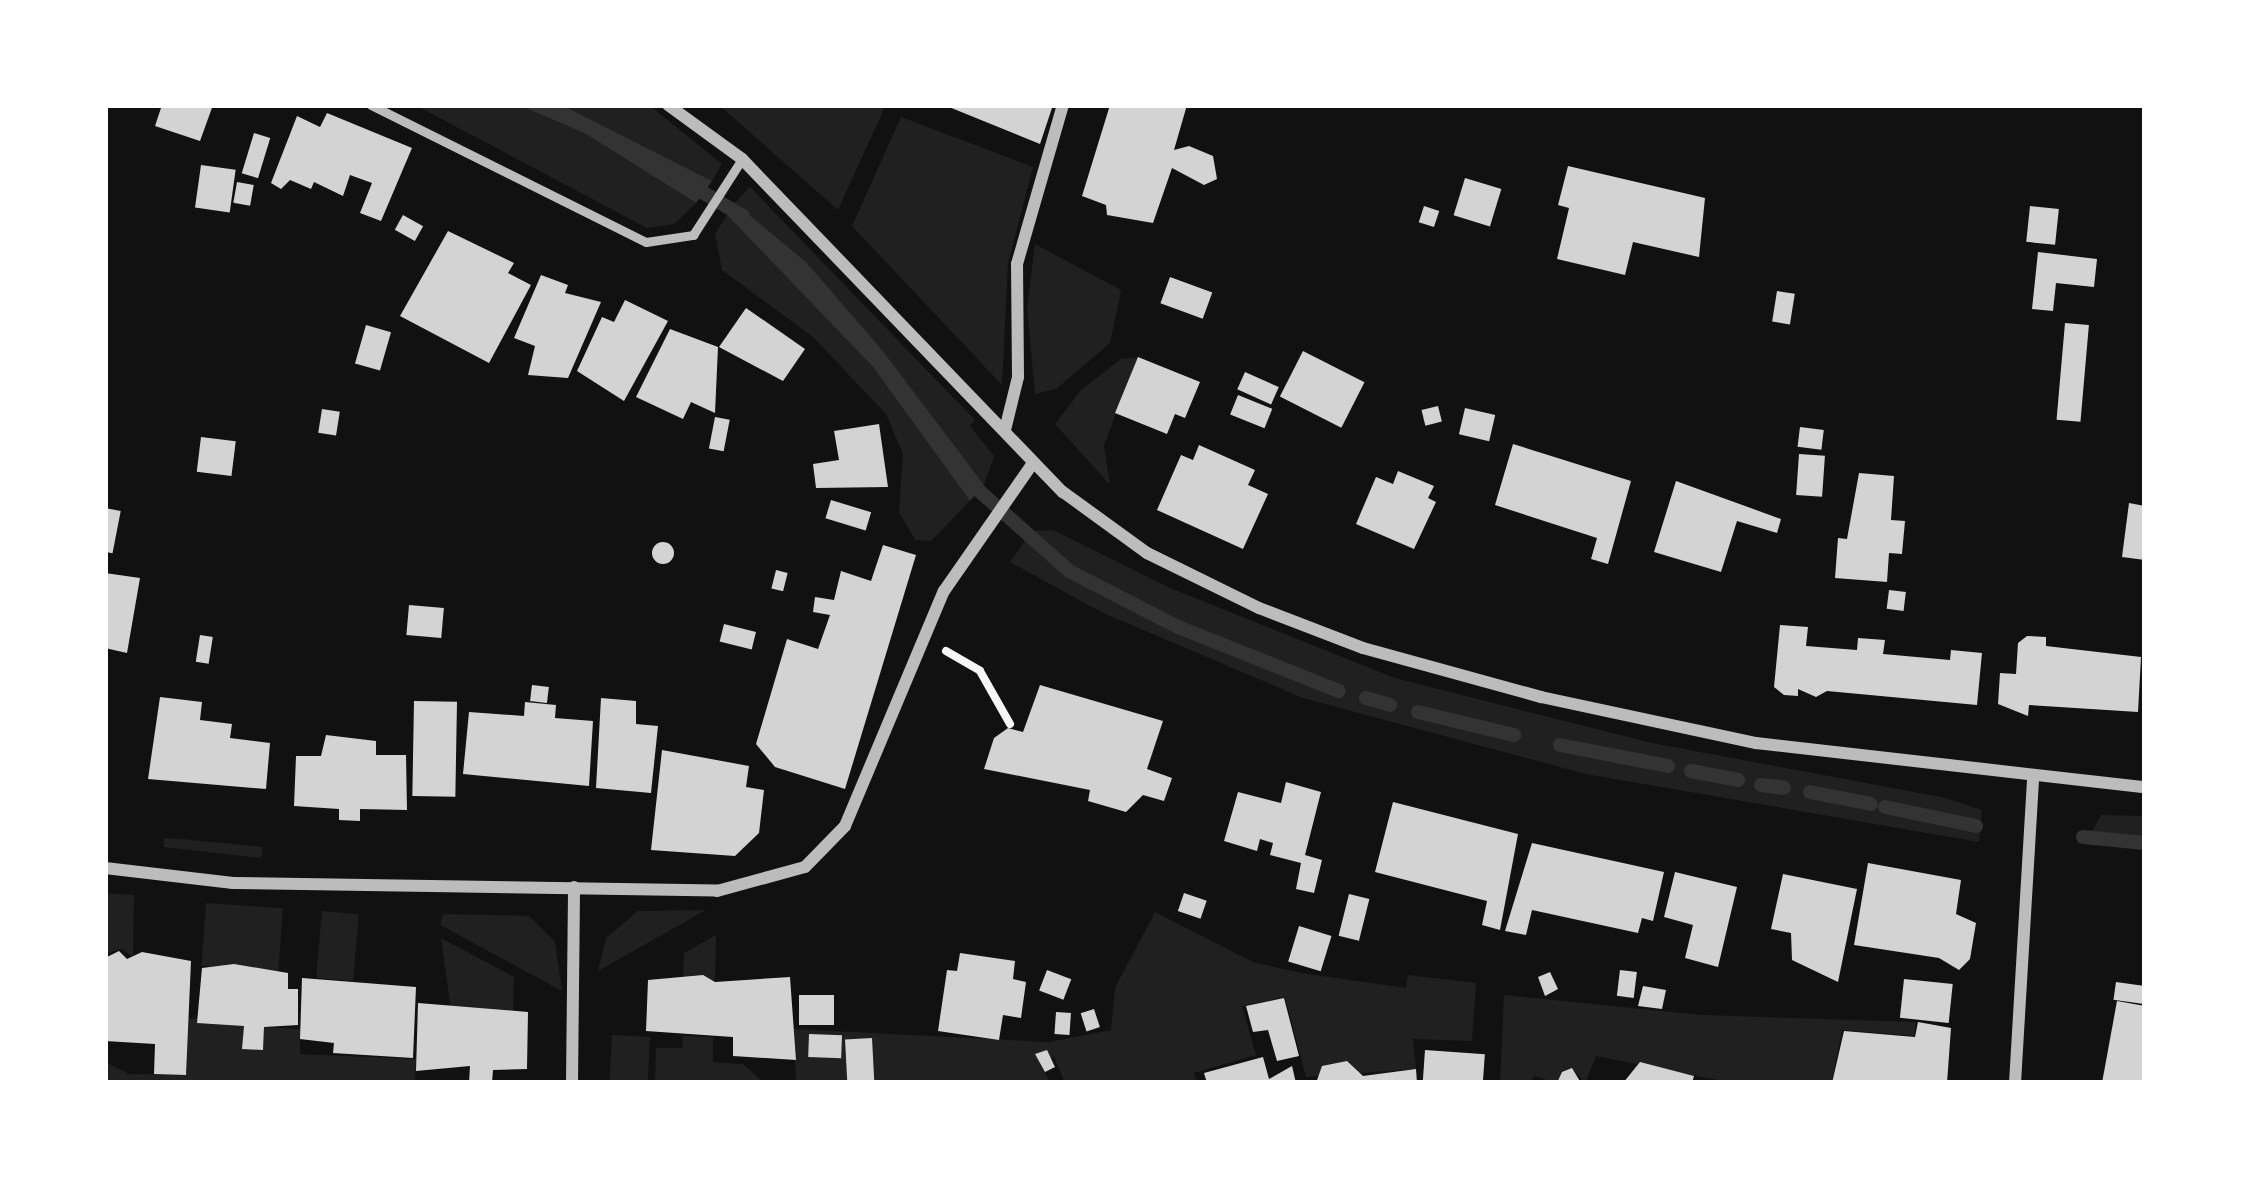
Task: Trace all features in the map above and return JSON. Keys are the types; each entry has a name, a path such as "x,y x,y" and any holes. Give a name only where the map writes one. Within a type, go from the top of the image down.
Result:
{"street":[{"path":"668,105 742,159 1033,463 1147,553 1363,648 1556,701 1756,743 2145,787"},
{"path":"1005,430 1018,377 1016,264 1063,105"},
{"path":"105,868 233,883 717,891 805,867 844,826 923,639 975,539 1033,463"},
{"path":"2015,1083 2032,777"},
{"path":"572,1083 574,887"}],"lane":[{"path":"371,105 646,242 674,244 709,216 742,159"}],"path":[{"path":"923,639 980,671 1010,724"}],"shaded area":[{"path":"415,105 519,105 586,134 696,203 674,224 647,228"},
{"path":"519,105 562,105 712,181 696,203 586,134"},
{"path":"562,105 649,105 722,164 712,181"},
{"path":"719,105 875,105 884,109 838,210"},
{"path":"901,117 1033,167 1008,263 1002,385 852,226"},
{"path":"750,187 975,420 970,426 994,456 984,485 806,262 735,203"},
{"path":"735,203 806,262 882,350 984,485 970,501 873,367 727,215"},
{"path":"727,215 873,367 970,501 931,541 915,540 899,512 903,454 886,414 813,337 722,270 715,234"},
{"path":"1035,244 1121,290 1110,343 1056,389 1035,394 1027,308"},
{"path":"1138,357 1104,445 1110,485 1055,424 1081,390 1121,359"},
{"path":"1053,530 1170,588 1395,678 1652,743 1946,798 1982,810 1979,842 1586,774 1303,698 1101,612 1010,562 1032,531"},
{"path":"2101,815 2145,816 2145,837 2092,832"},
{"path":"164,838 263,847 261,858 164,847"},
{"path":"105,893 134,895 133,957 122,949 105,954"},
{"path":"206,903 283,908 278,971 202,966"},
{"path":"706,910 598,971 606,938 638,911"},
{"path":"322,911 359,914 353,981 316,978"},
{"path":"1155,912 1253,962 1301,973 1406,988 1408,975 1476,983 1472,1041 1413,1039 1416,1069 1306,1077 1285,997 1242,1006 1256,1055 1194,1073 1197,1083 1065,1083 1054,1057 1040,1062 1050,1083 796,1083 794,1029 1049,1042 1111,1030 1115,988"},
{"path":"443,914 529,916 555,942 562,991 440,925"},
{"path":"716,935 715,980 683,978 684,953"},
{"path":"441,938 514,977 513,1011 451,1010"},
{"path":"1504,995 1701,1015 1916,1022 1914,1036 1842,1030 1832,1080 1815,1083 1733,1083 1596,1056 1585,1083 1572,1068 1557,1083 1534,1076 1530,1083 1500,1083"},
{"path":"188,1018 244,1026 243,1049 263,1050 264,1027 300,1029 300,1054 416,1059 415,1083 105,1083 105,1062 129,1074 186,1075"},
{"path":"612,1035 650,1037 648,1083 609,1083"},
{"path":"683,1036 713,1037 713,1062 743,1064 764,1083 655,1083 656,1048 682,1048"}],"building":[{"path":"162,105 213,105 200,141 155,126"},
{"path":"944,105 1053,105 1040,144"},
{"path":"1110,105 1187,105 1174,150 1189,146 1213,156 1217,179 1204,185 1172,168 1153,223 1107,215 1106,205 1082,196"},
{"path":"327,113 412,148 381,221 360,213 372,183 350,175 343,196 314,182 311,189 290,180 281,189 271,183 297,116 320,127"},
{"path":"254,133 270,138 258,178 242,173"},
{"path":"201,165 236,170 230,212 195,208"},
{"path":"1568,166 1705,198 1699,257 1633,242 1625,275 1557,259 1569,208 1558,205"},
{"path":"1465,178 1501,189 1490,226 1454,215"},
{"path":"237,182 254,185 250,206 233,203"},
{"path":"1424,206 1439,211 1434,227 1419,222"},
{"path":"2030,206 2059,209 2055,245 2026,242"},
{"path":"403,215 423,226 415,241 395,230"},
{"path":"448,231 514,263 508,273 531,285 489,363 400,316"},
{"path":"2038,252 2097,259 2094,287 2056,283 2053,311 2032,309"},
{"path":"541,275 568,285 565,293 601,302 568,378 528,375 535,346 514,338"},
{"path":"1170,277 1212,292 1203,319 1160,303"},
{"path":"1777,291 1795,294 1790,324 1772,322"},
{"path":"625,300 668,321 624,401 577,371 602,317 614,322"},
{"path":"746,308 805,349 783,381 719,347"},
{"path":"2065,323 2089,325 2080,422 2057,420"},
{"path":"366,325 391,332 380,371 355,363"},
{"path":"670,329 718,347 715,413 691,402 683,419 636,397"},
{"path":"1303,351 1364,382 1341,428 1280,396"},
{"path":"1138,357 1200,382 1185,418 1175,414 1167,434 1115,413"},
{"path":"1245,372 1279,387 1271,404 1237,389"},
{"path":"1238,395 1272,409 1264,428 1230,414"},
{"path":"1438,406 1442,422 1425,426 1422,410"},
{"path":"1465,408 1495,415 1489,441 1459,434"},
{"path":"322,409 340,412 336,436 318,433"},
{"path":"715,417 730,420 724,451 709,448"},
{"path":"879,424 888,487 816,488 813,464 839,460 834,431"},
{"path":"1800,427 1824,430 1821,450 1798,447"},
{"path":"201,437 236,441 231,476 197,472"},
{"path":"1513,444 1631,481 1608,564 1591,559 1597,538 1495,505"},
{"path":"1199,445 1255,470 1248,485 1268,494 1243,549 1157,510 1181,455 1193,460"},
{"path":"1799,454 1825,456 1822,497 1796,495"},
{"path":"1398,471 1434,486 1428,498 1436,502 1414,549 1356,524 1376,477 1393,484"},
{"path":"1859,473 1894,476 1891,520 1905,521 1902,554 1889,553 1887,582 1835,578 1838,538 1847,539"},
{"path":"1676,481 1781,519 1777,533 1737,521 1721,572 1654,552"},
{"path":"831,500 871,512 866,530 825,518"},
{"path":"2129,503 2145,506 2145,560 2122,557"},
{"path":"105,508 121,511 113,553 105,552"},
{"path":"663,542 674,553 663,564 652,553"},
{"path":"883,545 916,555 845,789 775,767 756,744 787,639 818,649 830,615 813,612 815,597 834,600 841,571 871,581"},
{"path":"776,570 788,573 783,591 771,588"},
{"path":"105,573 140,578 127,653 105,648"},
{"path":"1889,590 1906,592 1904,611 1887,609"},
{"path":"409,605 444,608 441,638 406,635"},
{"path":"724,624 756,632 752,649 720,641"},
{"path":"1780,625 1808,627 1806,646 1857,650 1858,638 1885,640 1883,654 1950,660 1951,650 1982,653 1977,705 1827,691 1816,697 1798,689 1798,696 1784,695 1774,687"},
{"path":"200,635 213,637 209,664 196,662"},
{"path":"2027,636 2046,637 2046,646 2141,657 2138,712 2029,705 2028,716 1998,704 2000,673 2016,674 2018,643"},
{"path":"532,685 549,687 547,703 530,701"},
{"path":"1040,685 1163,721 1147,769 1172,778 1164,801 1143,795 1126,812 1088,801 1090,790 984,769 994,738 1008,728 1023,732"},
{"path":"160,697 202,702 200,720 232,724 230,738 270,743 266,789 148,779"},
{"path":"601,698 636,701 636,724 658,726 651,793 596,788"},
{"path":"414,701 457,702 455,797 412,796"},
{"path":"525,702 556,705 555,718 593,721 589,786 463,774 469,712 524,716"},
{"path":"326,735 376,741 376,755 406,755 407,810 360,809 360,821 339,820 339,809 294,806 296,756 321,756"},
{"path":"662,750 749,766 746,787 764,790 759,833 735,856 651,850"},
{"path":"1286,782 1321,792 1305,855 1322,860 1314,893 1296,889 1301,863 1270,855 1273,843 1260,839 1257,851 1224,841 1238,792 1281,803"},
{"path":"1393,802 1518,834 1500,930 1482,925 1487,901 1375,872"},
{"path":"1532,843 1664,872 1653,921 1642,918 1638,933 1532,910 1526,935 1505,931"},
{"path":"1868,863 1961,880 1956,914 1976,923 1970,959 1959,970 1939,958 1854,945"},
{"path":"1675,872 1737,887 1718,967 1685,958 1693,925 1664,917"},
{"path":"1783,874 1857,889 1838,982 1792,960 1791,933 1771,929"},
{"path":"1184,893 1207,901 1201,919 1178,911"},
{"path":"1349,894 1369,899 1359,941 1339,936"},
{"path":"1299,926 1332,936 1321,971 1288,961"},
{"path":"119,951 127,959 142,952 191,961 186,1075 154,1074 155,1044 105,1041 105,958"},
{"path":"960,953 1015,961 1013,979 1026,982 1021,1018 1003,1015 999,1040 938,1031 947,970 957,971"},
{"path":"234,964 288,973 288,989 298,989 298,1025 264,1027 263,1050 242,1049 244,1026 197,1023 202,968"},
{"path":"1047,970 1071,979 1063,1000 1039,991"},
{"path":"1620,970 1637,972 1634,998 1617,996"},
{"path":"1550,972 1558,989 1545,996 1538,977"},
{"path":"703,975 715,982 790,977 796,1060 733,1056 733,1037 646,1031 648,980"},
{"path":"302,978 416,987 413,1058 333,1053 334,1043 300,1039"},
{"path":"1904,979 1953,984 1949,1023 1900,1018"},
{"path":"2116,982 2145,986 2142,1004 2113,1000"},
{"path":"1643,986 1666,990 1662,1009 1638,1006"},
{"path":"799,995 834,995 834,1025 799,1025"},
{"path":"1284,998 1299,1056 1277,1061 1268,1030 1253,1032 1246,1006"},
{"path":"2117,1001 2145,1006 2145,1083 2102,1083"},
{"path":"418,1003 528,1012 527,1069 493,1070 492,1083 469,1083 470,1066 416,1071"},
{"path":"1094,1009 1100,1027 1087,1031 1081,1013"},
{"path":"1056,1012 1071,1013 1069,1035 1054,1034"},
{"path":"1918,1022 1951,1028 1947,1083 1832,1083 1844,1031 1915,1037"},
{"path":"809,1034 842,1035 841,1058 808,1057"},
{"path":"872,1038 874,1080 847,1081 845,1039"},
{"path":"1047,1050 1055,1067 1045,1072 1035,1054"},
{"path":"1425,1050 1485,1054 1483,1083 1423,1083"},
{"path":"1263,1057 1269,1079 1292,1066 1296,1083 1207,1083 1204,1073"},
{"path":"1347,1061 1363,1076 1416,1069 1417,1083 1316,1083 1322,1066"},
{"path":"1640,1062 1694,1076 1692,1083 1623,1083"},
{"path":"1572,1068 1581,1083 1557,1083 1562,1072"}],"waterway":[{"path":"690,185 743,216"},
{"path":"967,480 1069,571 1178,627 1339,691"},
{"path":"1366,698 1390,705"},
{"path":"1418,712 1514,735"},
{"path":"1560,745 1668,766"},
{"path":"1691,771 1738,780"},
{"path":"1761,785 1784,788"},
{"path":"1810,792 1871,804"},
{"path":"1885,807 1976,826"},
{"path":"2083,837 2145,843"}]}
